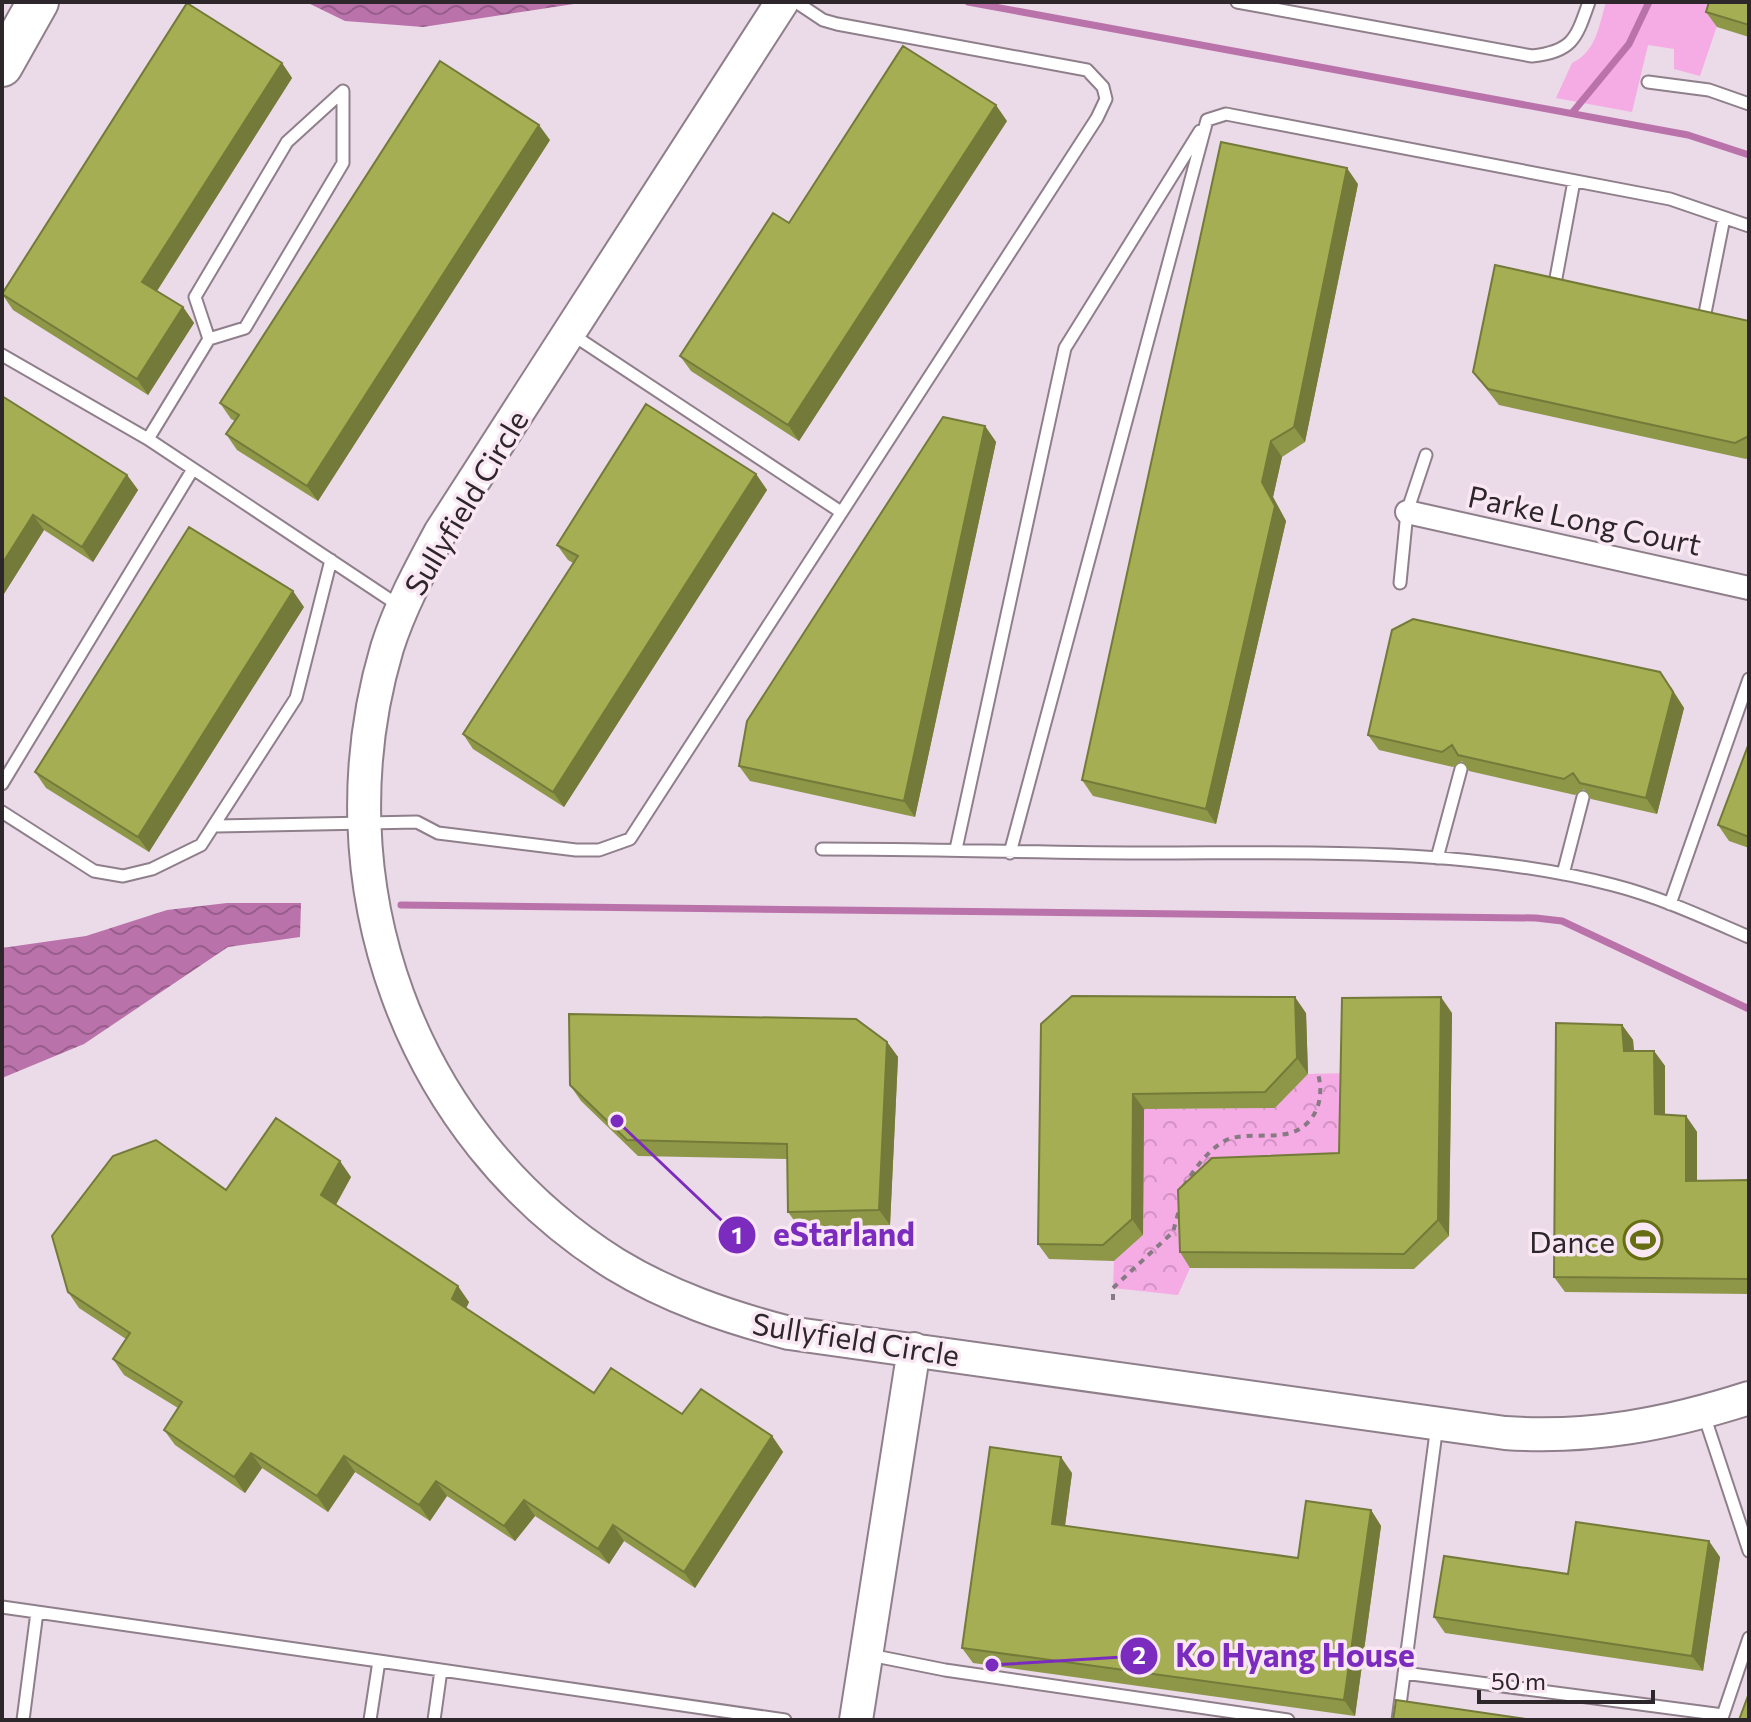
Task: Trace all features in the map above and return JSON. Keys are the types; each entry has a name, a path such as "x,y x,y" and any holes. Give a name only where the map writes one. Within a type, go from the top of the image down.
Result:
{"highway":[{"path":"2,66 38,2"}],"street":[{"name":"Sullyfield Circle","path":"782,2 440,533 402,607 388,645 369,726 363,822 368,888 375,927 398,1004 453,1107 526,1194 616,1264 682,1299 789,1333 1505,1433 1572,1435 1648,1426 1749,1398"},
{"name":"Parke Long Court","path":"1407,512 1749,588"},
{"path":"856,1720 914,1349"}],"lane":[{"path":"216,826 417,822 438,833 576,850 599,850 630,839 1097,118 1106,99 1103,87 1087,70 837,24 823,20 796,2"},
{"path":"1237,2 1532,56 1559,52 1571,43 1589,2"},
{"path":"1648,82 1709,90 1749,104"},
{"path":"148,439 209,339 245,328 343,163 343,91 287,142 195,297 209,339"},
{"path":"956,849 1065,348 1207,120 1226,114 1670,199 1749,226"},
{"path":"1010,853 1207,120"},
{"path":"1556,278 1574,181"},
{"path":"1705,313 1724,218"},
{"path":"570,333 841,512"},
{"path":"2,355 148,439 402,607"},
{"path":"1400,583 1407,512 1426,455"},
{"path":"2,784 193,469"},
{"path":"2,812 94,871 123,876 152,869 201,845 296,698 331,560"},
{"path":"1670,904 1749,679"},
{"path":"1437,858 1461,769"},
{"path":"1563,874 1583,797"},
{"path":"822,849 1437,858 1563,874 1615,885 1749,937"},
{"path":"1704,1412 1749,1551"},
{"path":"1398,1720 1437,1424"},
{"path":"2,1607 753,1718 785,1720"},
{"path":"23,1720 37,1612"},
{"path":"1404,1673 1723,1715 1749,1638"},
{"path":"866,1654 945,1670 1288,1720"},
{"path":"370,1720 379,1661"},
{"path":"434,1720 441,1670"}],"path":[{"path":"1113,1300 1113,1288 1173,1232 1180,1197 1193,1171 1221,1143 1233,1138 1287,1135 1304,1128 1320,1100 1318,1074"}],"green space":[{"path":"1606,2 1725,2 1700,76 1674,69 1674,49 1648,45 1632,112 1556,98 1572,63 1591,45"},
{"path":"1351,1073 1350,1169 1190,1268 1178,1295 1113,1288 1114,1261 1143,1235 1144,1109 1275,1108 1308,1074"}],"water":[{"path":"306,2 587,2 423,27 345,21"},
{"path":"227,903 301,903 300,937 228,947 84,1044 2,1078 2,948 86,936 167,910"}],"building":[{"path":"1709,2 1749,2 1749,25 1706,12"},
{"path":"187,3 282,63 142,282 183,307 137,379 2,294"},
{"path":"903,46 996,105 788,425 680,356 773,213 789,223"},
{"path":"440,61 539,125 307,486 226,434 239,415 220,403"},
{"path":"1221,142 1347,168 1294,427 1271,441 1262,482 1275,506 1206,809 1082,780"},
{"path":"1495,265 1749,321 1749,436 1735,443 1488,389 1473,372"},
{"path":"2,396 127,475 82,547 33,515 2,564"},
{"path":"646,404 756,474 553,792 463,734 578,556 557,545"},
{"path":"943,417 985,426 904,801 739,766 747,721"},
{"path":"189,527 293,591 138,837 35,772"},
{"path":"1413,619 1660,672 1673,692 1646,798 1580,783 1573,773 1564,779 1458,755 1452,745 1442,752 1368,735 1392,630"},
{"path":"1749,743 1749,837 1718,825"},
{"path":"1072,996 1295,997 1297,1058 1265,1092 1133,1094 1132,1219 1103,1245 1038,1244 1041,1024"},
{"path":"1441,997 1438,1220 1404,1254 1180,1252 1178,1190 1212,1158 1339,1153 1342,998"},
{"path":"569,1014 856,1019 887,1042 879,1210 788,1212 787,1144 627,1140 570,1085"},
{"path":"1556,1023 1622,1025 1624,1051 1654,1051 1655,1114 1686,1116 1686,1181 1749,1180 1749,1279 1554,1277"},
{"path":"276,1118 340,1161 321,1195 458,1286 452,1299 594,1393 611,1368 682,1414 701,1389 772,1436 684,1572 613,1525 598,1549 524,1500 504,1526 436,1481 419,1505 344,1456 317,1496 251,1453 234,1477 164,1430 182,1402 113,1359 130,1333 68,1292 52,1236 113,1156 156,1140 226,1190"},
{"path":"990,1447 1061,1457 1052,1524 1298,1558 1306,1501 1371,1510 1344,1700 962,1648"},
{"path":"1576,1522 1709,1541 1692,1656 1434,1617 1444,1556 1568,1574"},
{"path":"1749,1693 1749,1720 1739,1720"},
{"path":"1396,1700 1533,1720 1393,1720"}],"waterway":[{"path":"968,2 1688,135 1749,155"},
{"path":"1572,113 1629,44 1649,2"},
{"path":"401,905 1536,918 1562,921 1749,1009"}],"place":[{"name":"eStarland","path":"617,1121"},
{"name":"Dance","path":"1643,1240"},
{"name":"Ko Hyang House","path":"992,1665"}]}
